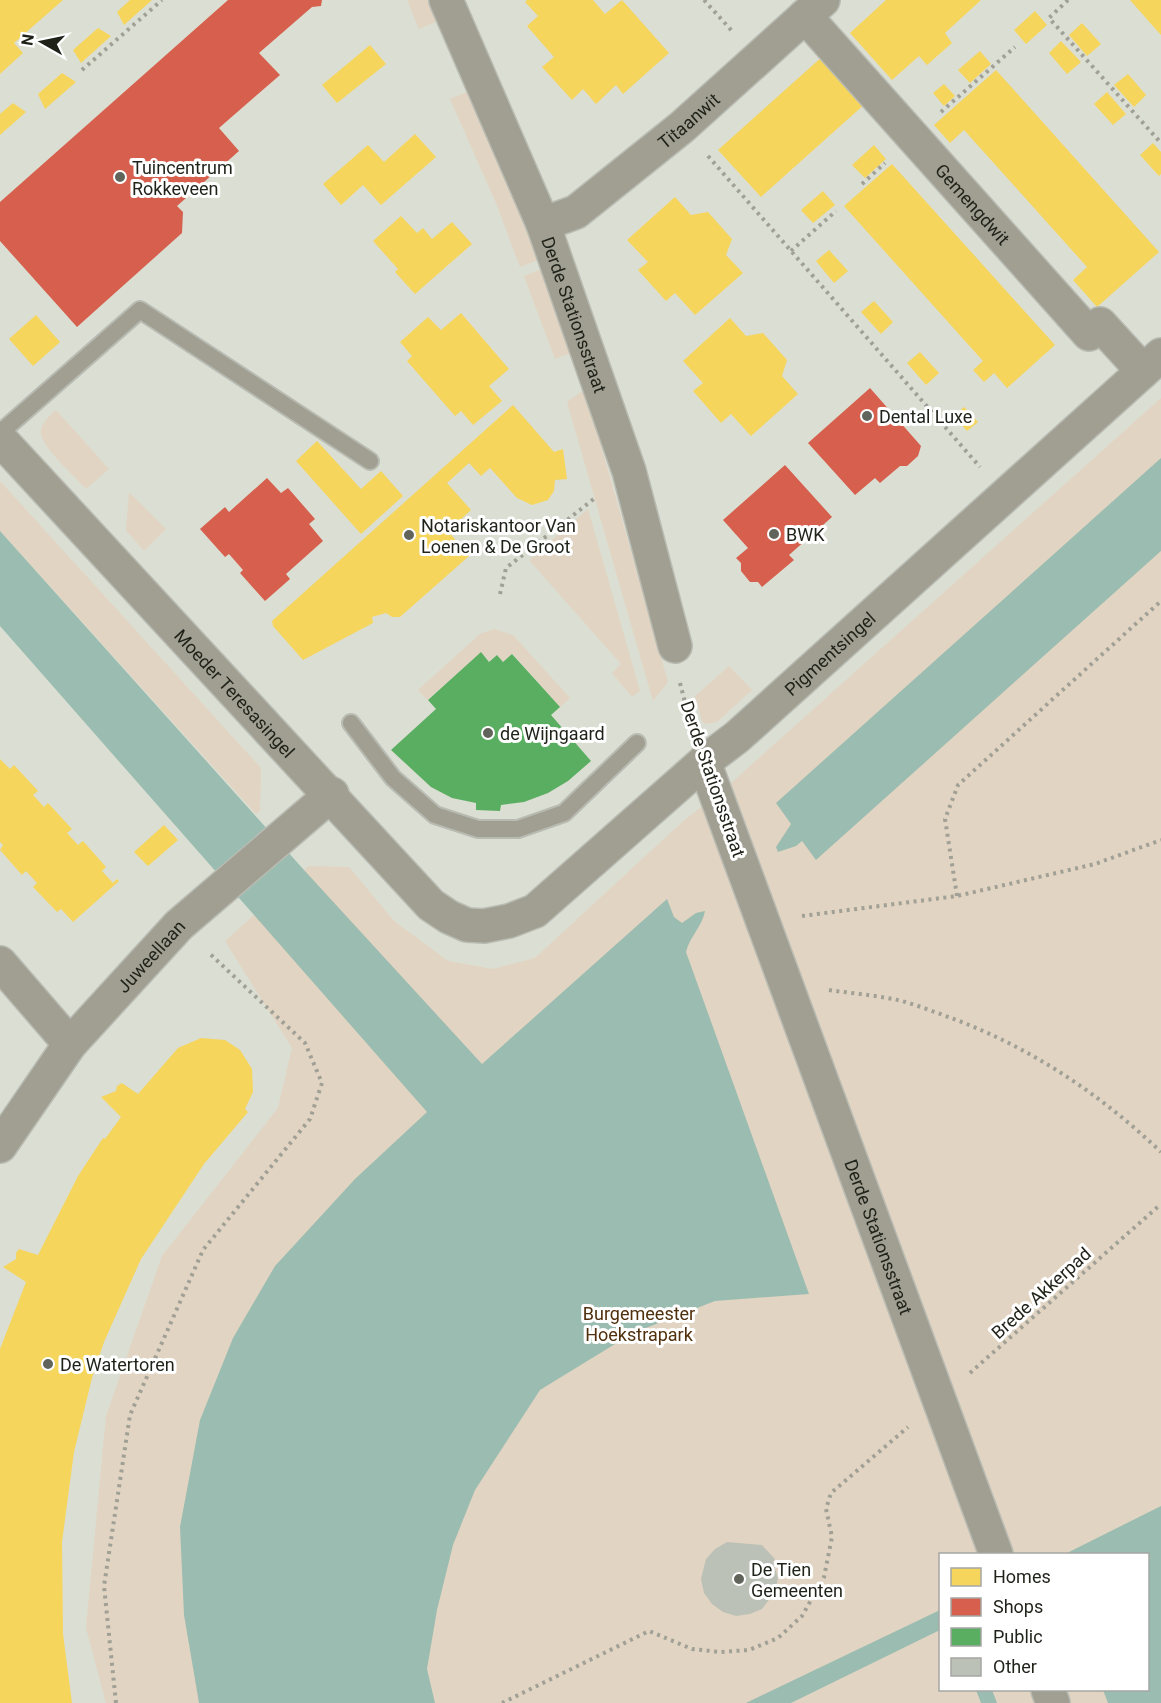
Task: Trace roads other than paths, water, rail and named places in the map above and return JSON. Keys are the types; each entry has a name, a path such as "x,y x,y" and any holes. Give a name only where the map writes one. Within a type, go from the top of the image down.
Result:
{"street":[{"name":"Derde Stationsstraat","path":"446,0 543,224 629,471 675,646"},
{"name":"Titaanwit","path":"543,224 576,212 682,127 814,8"},
{"name":"Gemengdwit","path":"814,8 913,137 1089,334 1100,324 1152,363"},
{"name":"Pigmentsingel","path":"484,926 535,911 704,762 737,737 1152,363"},
{"name":"Moeder Teresasingel","path":"0,439 431,904 448,918 467,925 484,926"},
{"name":"Derde Stationsstraat","path":"704,762 938,1402 996,1553"},
{"name":"Juweellaan","path":"0,1146 70,1044 179,925 217,894 284,832 332,795"},
{"path":"0,963 70,1044"}],"lane":[{"path":"0,433 140,310 370,461"},
{"path":"351,723 393,778 435,815 478,829 518,829 564,813 637,743"}],"water":[{"path":"1161,458 1161,551 816,860 802,841 796,846 778,852 776,847 791,824 776,803"},
{"path":"0,531 304,870 482,1064 667,899 674,917 682,923 696,913 705,911 686,952 809,1294 715,1301 633,1333 540,1390 475,1490 453,1545 437,1610 427,1669 435,1703 199,1703 184,1615 180,1527 200,1420 233,1338 275,1266 355,1179 427,1112 0,626"},
{"path":"1161,1506 1161,1703 1108,1703 1103,1691 1149,1691 1149,1553 1067,1553"},
{"path":"939,1610 939,1630 791,1703 746,1703"},
{"path":"976,1691 992,1691 997,1703 981,1703"}],"place":[{"name":"Tuincentrum Rokkeveen","path":"120,177"},
{"name":"Dental Luxe","path":"867,416"},
{"name":"BWK","path":"774,534"},
{"name":"Notariskantoor Van Loenen & De Groot","path":"409,535"},
{"name":"de Wijngaard","path":"488,733"},
{"name":"De Watertoren","path":"48,1364"},
{"name":"De Tien Gemeenten","path":"739,1579"}],"park label":[{"name":"Burgemeester Hoekstrapark","path":"639,1323"}]}
